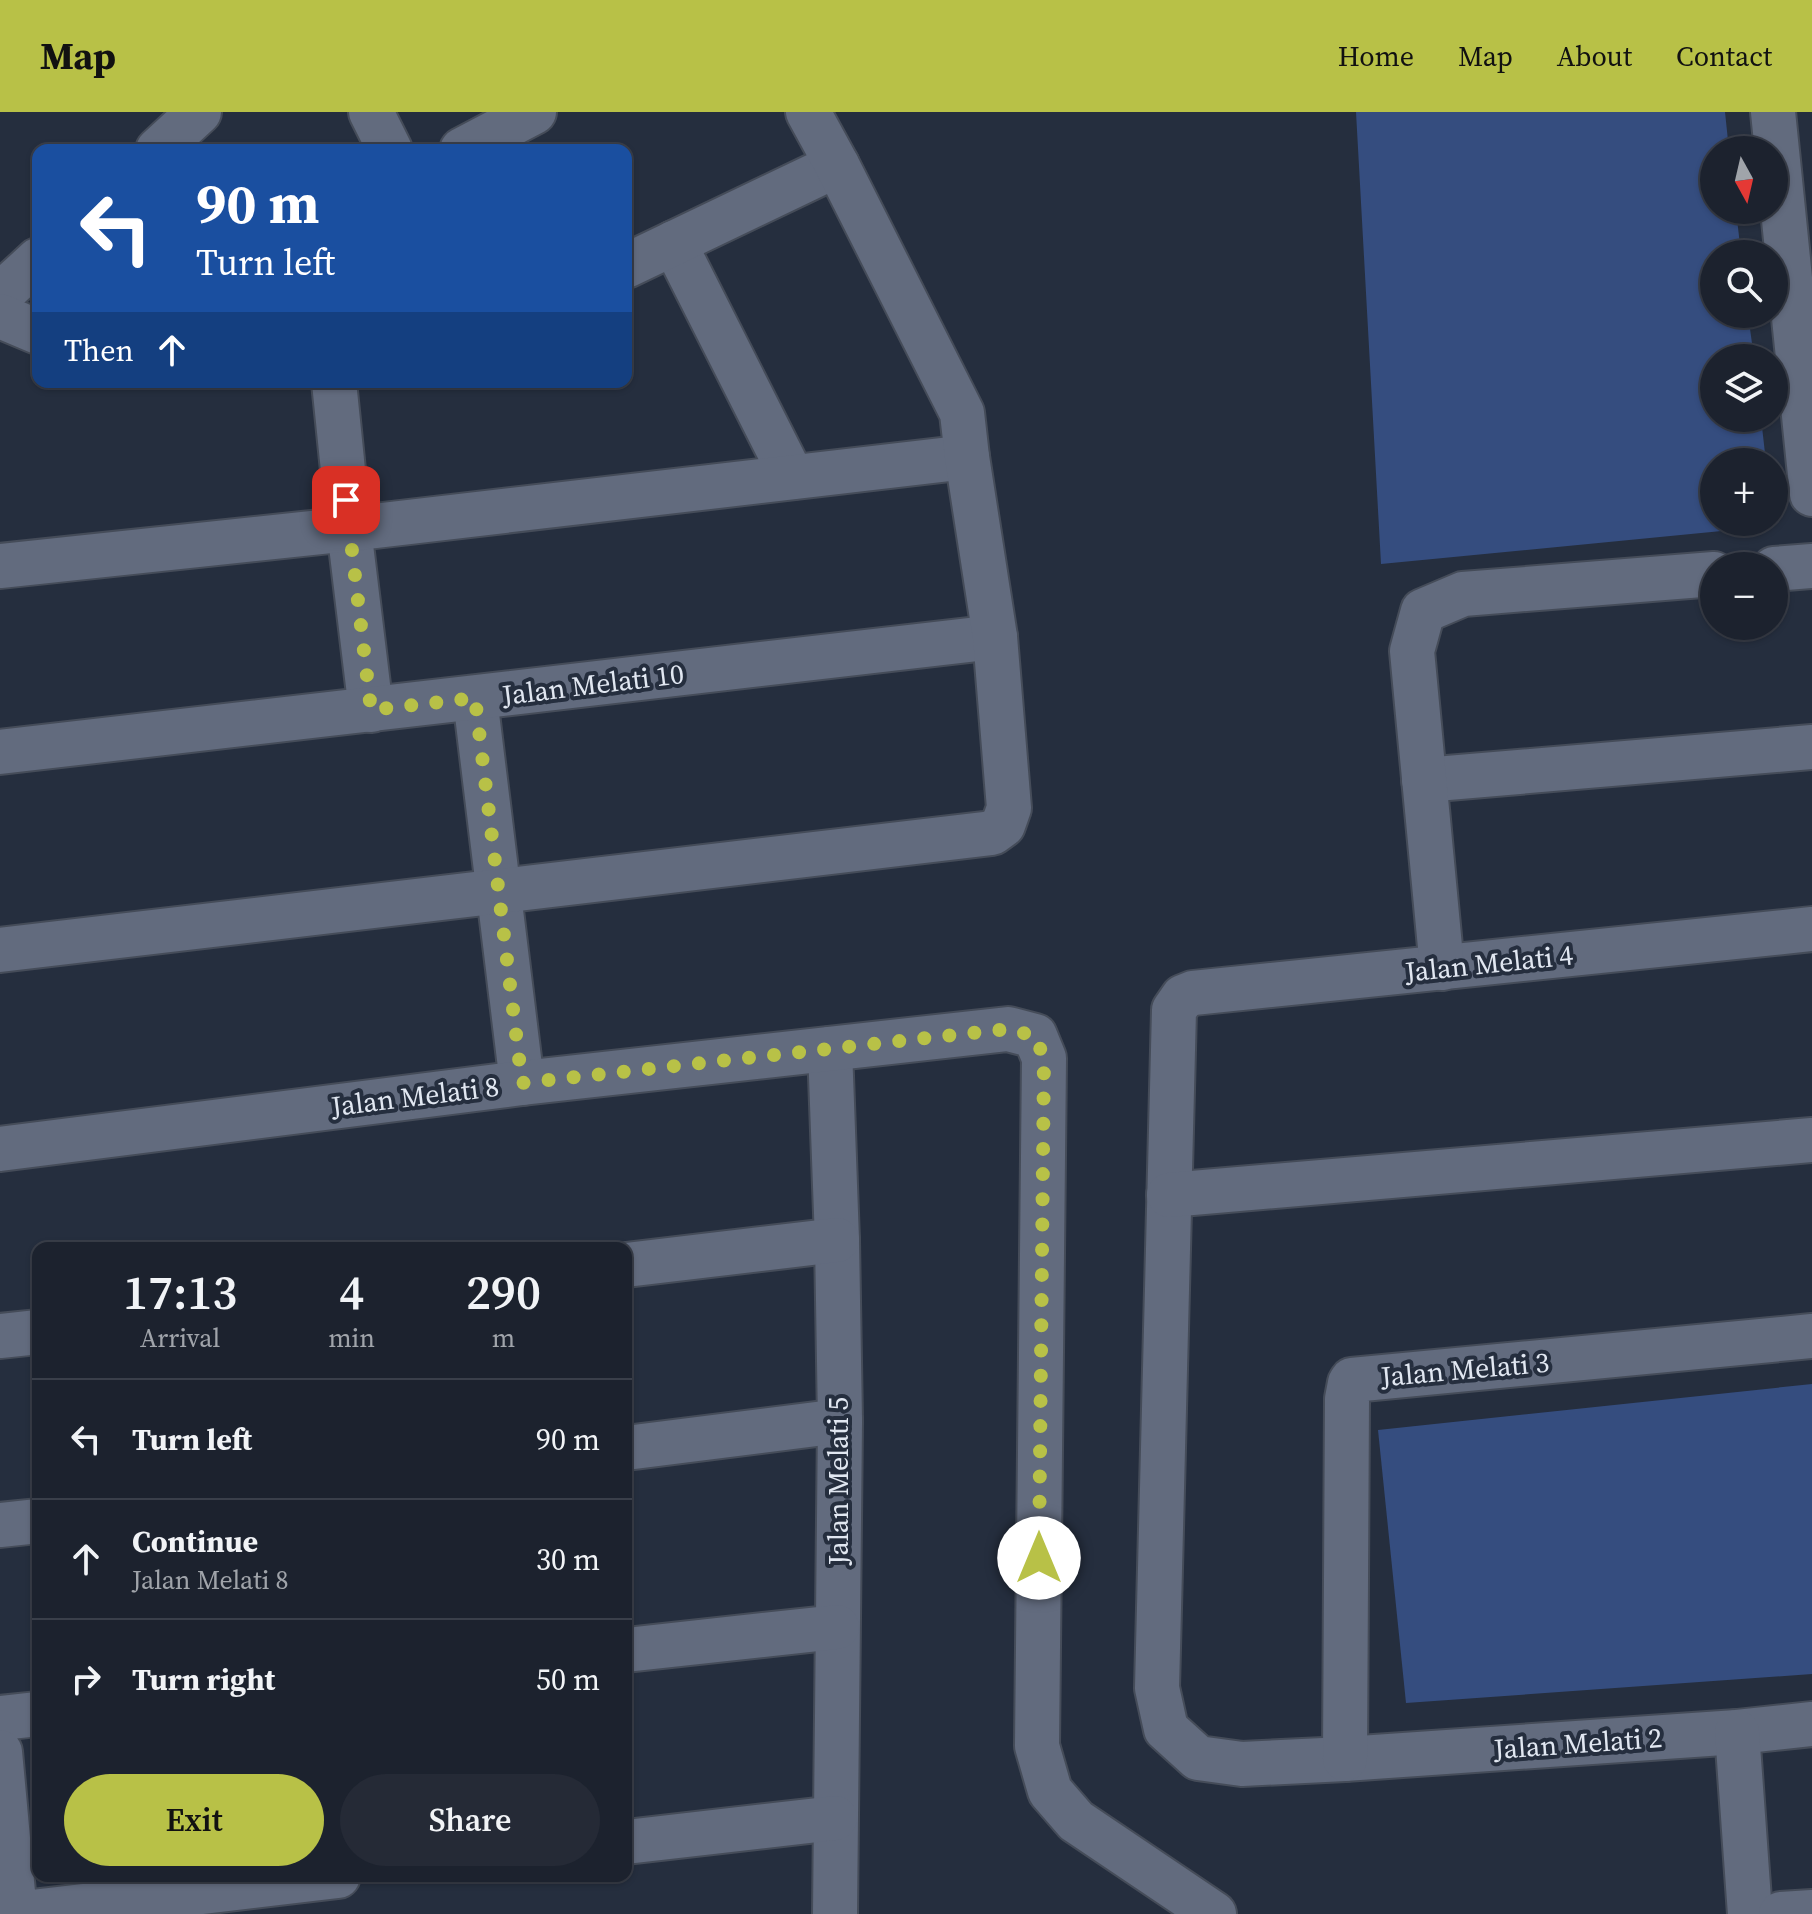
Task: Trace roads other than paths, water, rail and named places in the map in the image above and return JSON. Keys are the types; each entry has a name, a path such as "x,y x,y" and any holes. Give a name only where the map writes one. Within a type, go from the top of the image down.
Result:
{"street":[{"path":"164,144 199,112"},
{"path":"371,112 387,144"},
{"path":"473,144 534,112"},
{"path":"0,950 992,833 1003,825 1009,808 995,637 962,413 808,112"},
{"path":"1773,112 1812,494"},
{"path":"632,263 837,165"},
{"path":"674,243 792,477"},
{"path":"0,295 32,266"},
{"path":"0,316 32,329"},
{"path":"335,388 371,710"},
{"path":"0,566 967,457"},
{"path":"1788,568 1812,566"},
{"path":"1442,968 1412,651 1423,611 1463,594 1700,575"},
{"name":"Jalan Melati 10","path":"0,752 995,637"},
{"path":"475,698 522,1083"},
{"path":"1424,780 1812,747"},
{"name":"Jalan Melati 4","path":"1174,1010 1183,997 1193,993 1812,929"},
{"name":"Jalan Melati 2","path":"1174,1010 1157,1688 1166,1729 1198,1758 1242,1764 1737,1732 1812,1724"},
{"name":"Jalan Melati 8","path":"0,1149 522,1083 1008,1029 1035,1036 1044,1058 1037,1746 1050,1791 1076,1821 1214,1914"},
{"name":"Jalan Melati 5","path":"830,1049 840,1421 835,1914"},
{"path":"1169,1195 1812,1140"},
{"path":"632,1264 837,1240"},
{"path":"0,1336 32,1333"},
{"name":"Jalan Melati 3","path":"1345,1759 1347,1399 1352,1380 1812,1336"},
{"path":"632,1447 840,1421"},
{"path":"0,1525 32,1522"},
{"path":"632,1649 837,1627"},
{"path":"0,1718 32,1715"},
{"path":"1737,1732 1750,1914"},
{"path":"0,1752 15,1914 287,1882"},
{"path":"632,1841 835,1818"},
{"path":"1781,1914 1812,1912"}]}
